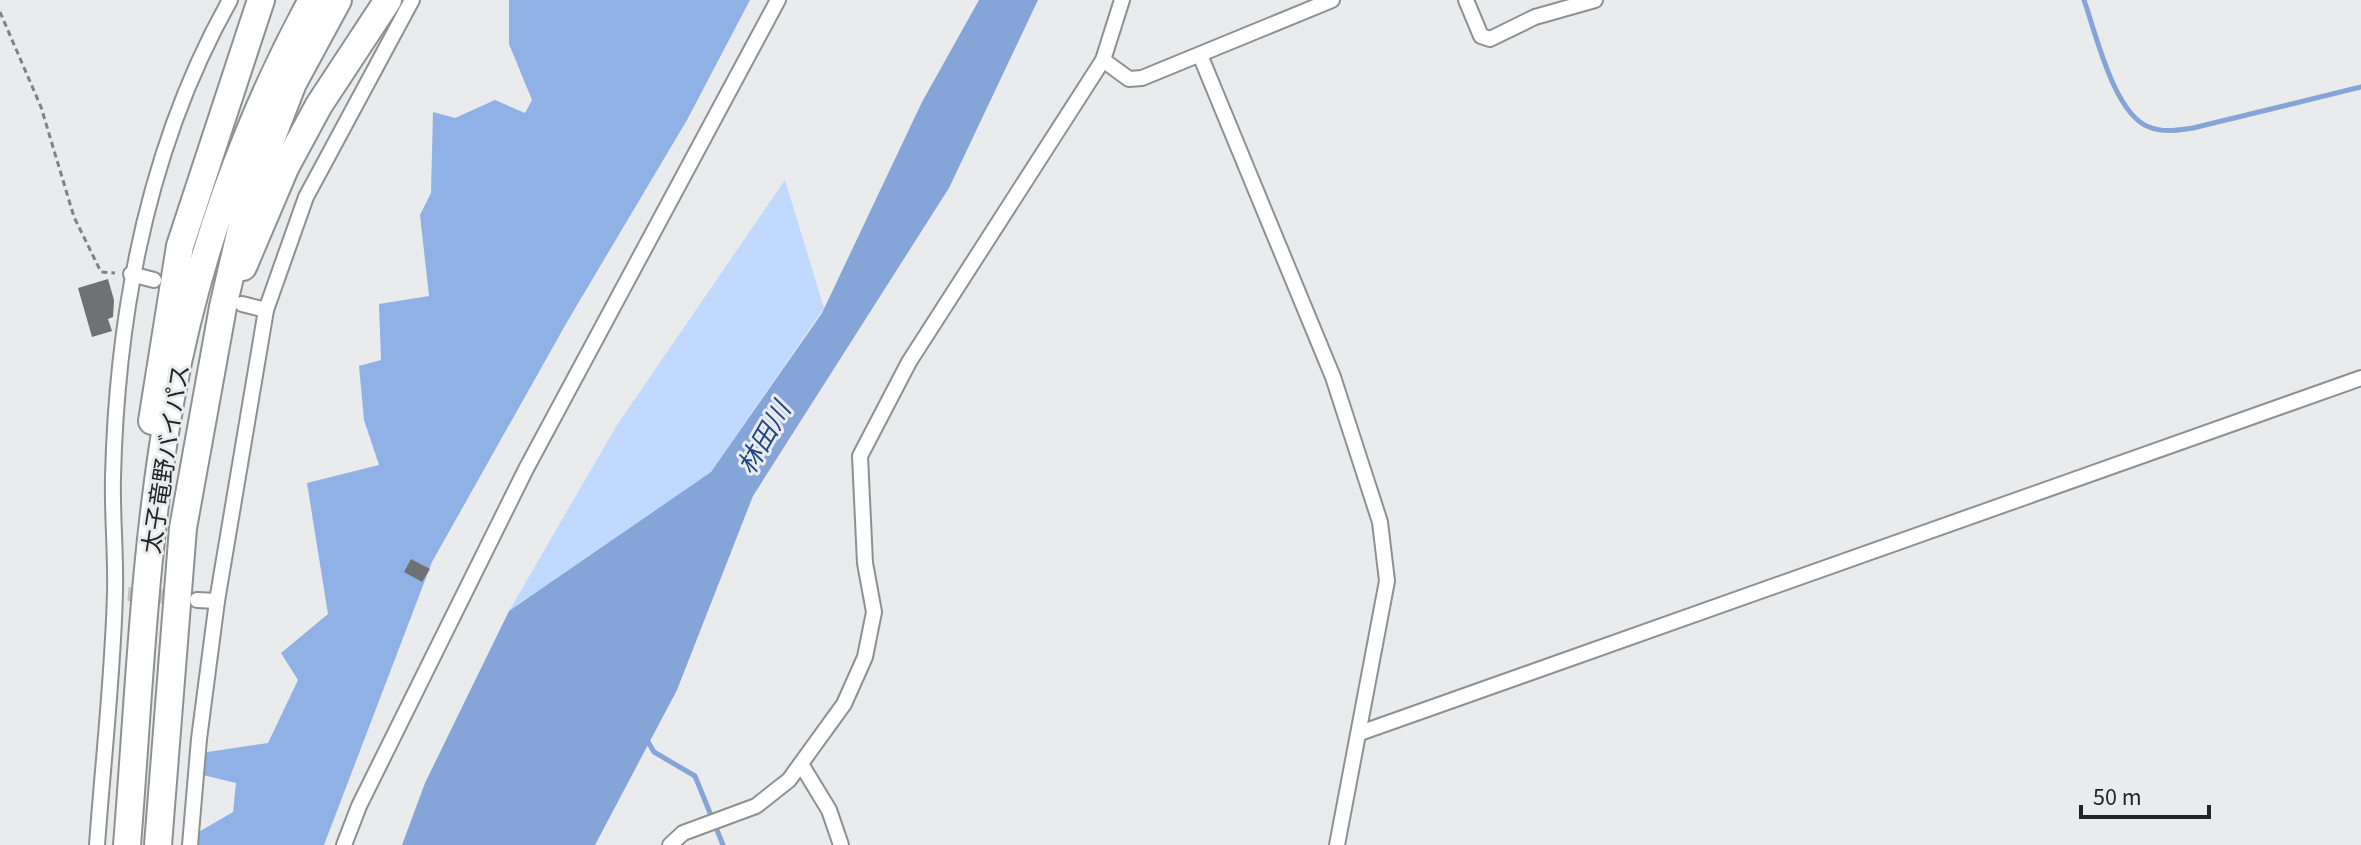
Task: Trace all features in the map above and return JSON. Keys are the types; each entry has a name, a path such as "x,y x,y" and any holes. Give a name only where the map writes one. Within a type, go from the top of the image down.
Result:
{"highway":[{"path":"130,589 152,400 180,246 261,0"},
{"name":"太子竜野バイパス","path":"127,845 130,589 171,398 210,235 281,57 312,0"},
{"name":"太子竜野バイパス","path":"158,845 183,528 232,305 248,199 293,83 338,0"},
{"path":"232,305 286,166 319,105 388,0"}],"street":[{"path":"97,845 130,589 112,479 117,381 131,274 163,152 189,85 230,0"},
{"path":"190,845 199,739 217,601 266,310 306,197 412,0"},
{"path":"344,845 359,806 526,469 778,0"},
{"path":"670,845 683,833 756,806 789,780 844,704 865,657 874,612 865,563 860,456 909,362 1103,60 1122,0"},
{"path":"1103,60 1129,79 1142,78 1332,0"},
{"path":"1466,0 1481,36 1490,39 1535,17 1595,0"},
{"path":"1200,55 1333,377 1380,522 1387,581 1337,845"},
{"path":"131,274 154,280"},
{"path":"232,305 266,310"},
{"path":"1360,733 2361,378"},
{"path":"197,600 217,601"},
{"path":"801,764 829,810 841,845"}],"path":[{"path":"0,12 41,107 74,217 101,272 131,274"}],"shaded area":[{"path":"509,0 750,0 687,120 567,322 432,562 324,845 196,845 197,833 233,812 236,783 203,775 201,753 268,743 298,680 281,653 328,614 307,483 379,465 364,420 359,366 381,360 379,304 429,296 420,215 431,193 433,112 455,118 495,100 525,113 532,100 509,44"},
{"path":"785,180 824,308 711,472 509,611 617,425"}],"water":[{"name":"林田川","path":"979,0 1038,0 949,188 753,496 677,690 595,845 402,845 425,783 509,611 711,472 822,313 922,102"}],"building":[{"path":"108,279 114,300 113,317 108,319 112,331 92,337 78,288"},
{"path":"411,559 430,569 422,582 404,572"}],"waterway":[{"path":"2084,0 2116,90 2137,119 2155,129 2193,128 2361,87"},
{"path":"647,740 654,752 695,776 723,845"}],"tunnel":[{"path":"128,594 184,598"}]}
